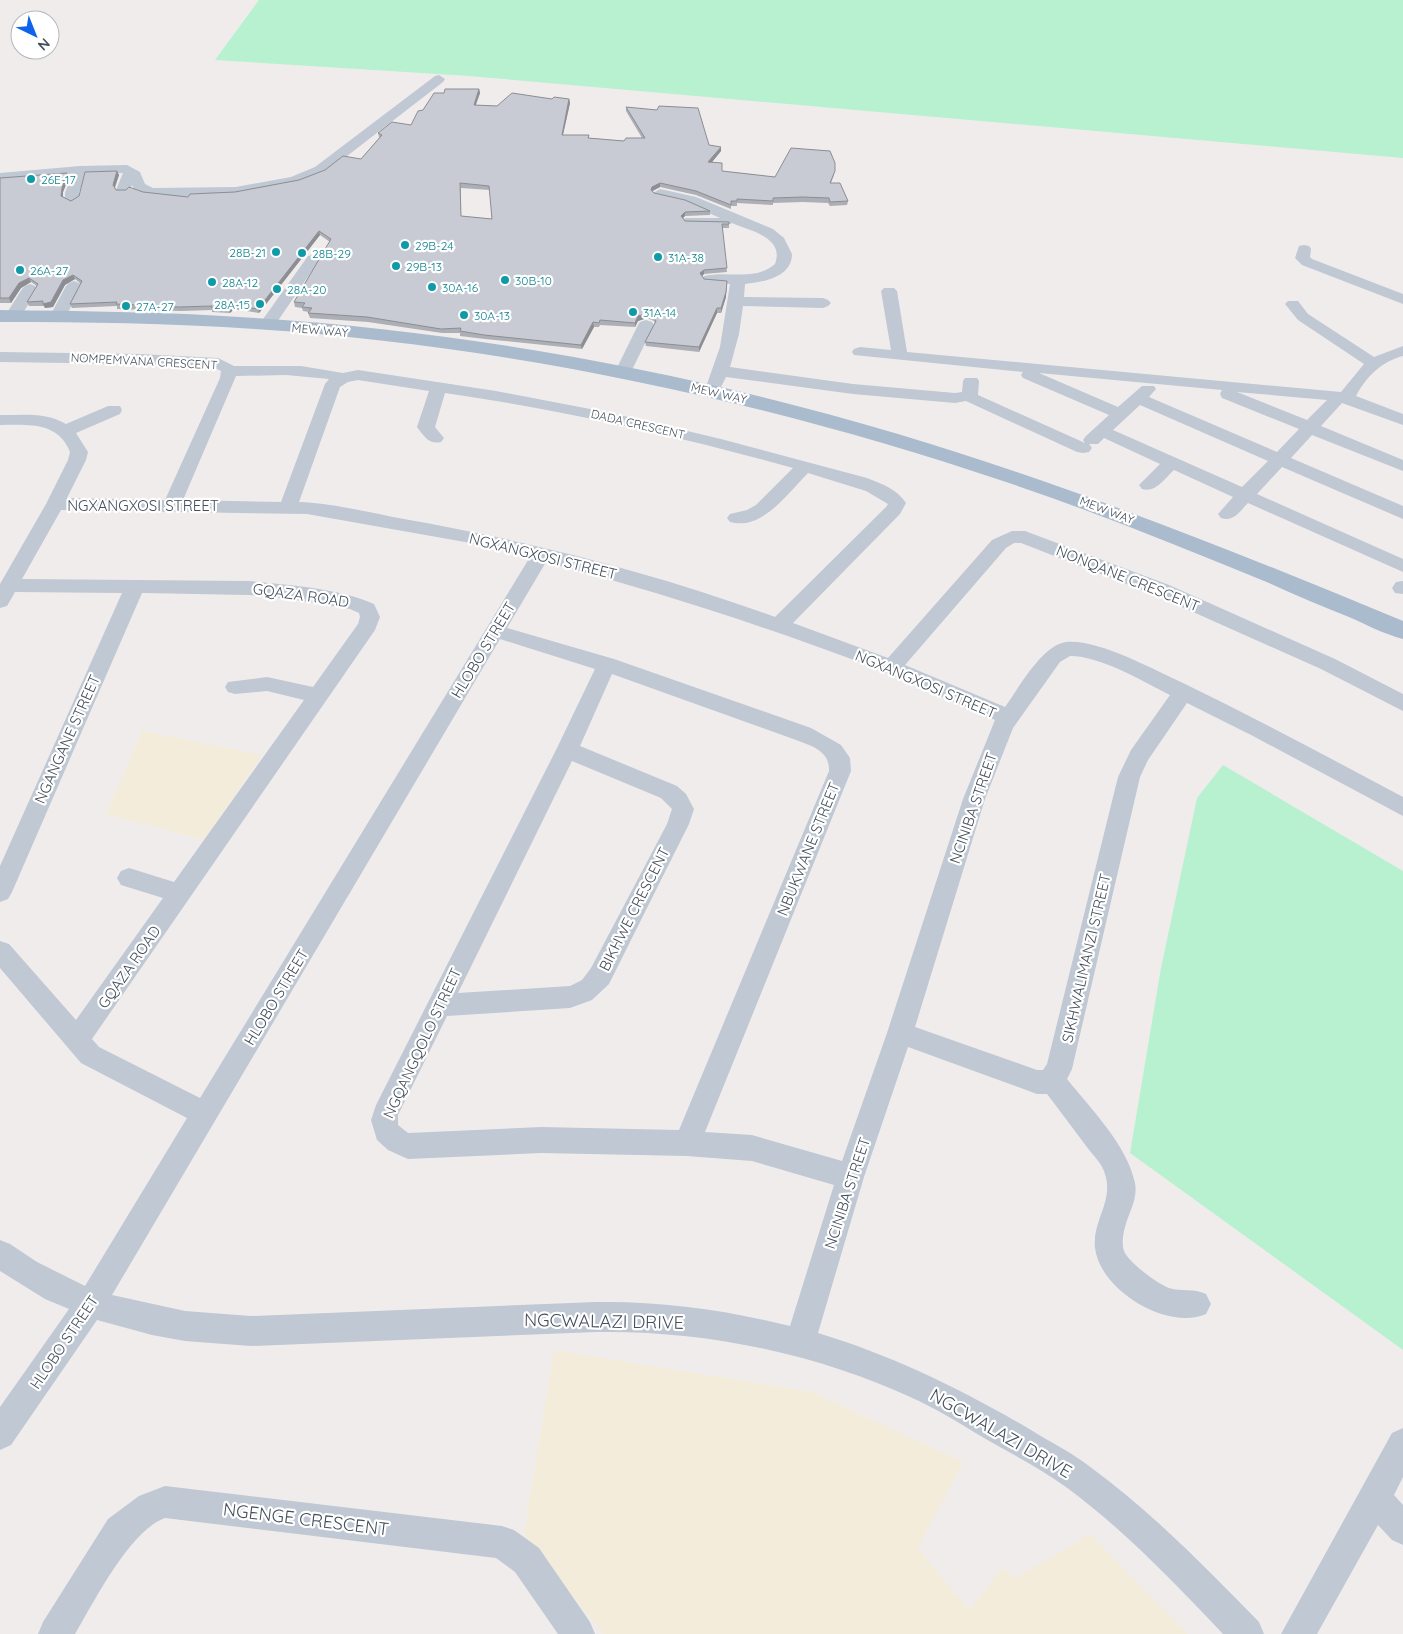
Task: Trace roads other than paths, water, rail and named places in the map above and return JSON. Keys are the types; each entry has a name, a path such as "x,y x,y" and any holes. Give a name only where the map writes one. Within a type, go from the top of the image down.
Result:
{"main road":[{"name":"MEW WAY","path":"6,316 184,320 267,325 472,347 623,372 711,391 895,439 1052,490 1197,545 1403,631"}],"street":[{"path":"0,176 123,168 135,175 139,186 142,188 165,193 236,191 294,180 320,170 439,79"},
{"path":"72,200 72,192 80,170"},
{"path":"123,190 130,173"},
{"path":"660,194 675,195 698,203 772,235 782,246 785,254 784,262 771,273 738,281 709,280"},
{"path":"690,221 721,223 739,221"},
{"path":"1304,249 1302,258 1306,262 1403,299"},
{"path":"267,325 313,259"},
{"path":"711,391 721,370 737,301 738,281"},
{"path":"58,316 74,286"},
{"path":"6,316 30,289"},
{"path":"889,291 900,356"},
{"path":"737,301 823,303"},
{"path":"1293,304 1303,317 1373,363"},
{"path":"623,372 646,325"},
{"path":"1227,514 1335,402 1352,387 1373,363 1388,354 1403,351"},
{"path":"860,352 1341,397 1403,420"},
{"name":"NOMPEMVANA CRESCENT","path":"0,357 139,359 218,364 226,367 229,371 228,378 172,505"},
{"path":"970,395 972,363"},
{"path":"1022,368 1028,374 1120,414"},
{"path":"721,370 853,389 955,398 970,395 1078,453 1157,381"},
{"name":"DADA CRESCENT","path":"229,371 306,372 331,374 343,378 358,376 540,403 640,424 805,466 884,491 895,499 896,506 779,625"},
{"path":"288,507 331,388 335,382 343,378"},
{"path":"1218,386 1222,391 1403,466"},
{"path":"435,438 426,427 438,388"},
{"path":"1138,398 1403,513"},
{"path":"65,430 114,410"},
{"path":"0,420 46,421 65,430 78,448 78,456 55,504 4,593"},
{"path":"1102,431 1403,566"},
{"path":"1148,485 1172,462"},
{"path":"736,518 762,510 805,466"},
{"name":"NGXANGXOSI STREET","path":"55,504 307,508 442,532 541,554 646,582 779,625 891,668 1008,717"},
{"name":"NONQANE CRESCENT","path":"891,668 999,544 1006,539 1018,536 1026,537 1162,590 1328,664 1403,703"},
{"name":"HLOBO STREET","path":"0,1434 92,1302 541,554"},
{"name":"GQAZA ROAD","path":"4,593 135,586 265,589 354,603 362,606 369,613 368,625 77,1039"},
{"name":"NGANGANE STREET","path":"0,892 135,586"},
{"name":"NBUKWANE STREET","path":"495,631 607,664 717,702 808,737 832,749 839,758 840,772 687,1143"},
{"name":"NCINIBA STREET","path":"800,1343 850,1177 900,1033 974,799 999,734 1008,717 1050,660 1060,651 1072,648 1100,654 1276,738 1403,807"},
{"name":"NGQANGQOLO STREET","path":"607,664 567,750 385,1114 385,1128 393,1140 408,1146 541,1140 687,1143 752,1148 850,1177"},
{"path":"235,687 267,684 318,696"},
{"name":"SIKHWALIMANZI STREET","path":"1052,1079 1059,1069 1071,1022 1129,777 1139,756 1183,692"},
{"name":"BIKHWE CRESCENT","path":"438,1006 570,997 577,996 591,988 600,976 678,824 683,809 678,800 669,792 567,750"},
{"path":"128,878 180,894"},
{"path":"0,951 97,1060 205,1114"},
{"path":"900,1033 1037,1082 1046,1082 1052,1079 1114,1161 1120,1177 1122,1195 1108,1242 1109,1254 1115,1265 1125,1276 1158,1299 1180,1304 1196,1304"},
{"name":"NGCWALAZI DRIVE","path":"0,1254 48,1284 122,1313 150,1320 216,1330 285,1330 590,1317 654,1318 731,1326 800,1343 863,1363 931,1391 973,1413 1075,1475 1179,1564 1247,1634"},
{"path":"1298,1634 1375,1498 1403,1444"},
{"path":"1375,1498 1403,1529"},
{"name":"NGENGE CRESCENT","path":"55,1634 120,1531 144,1511 165,1502 502,1542 527,1560 578,1634"}],"place":[{"name":"26E-17","path":"31,179"},
{"name":"29B-24","path":"405,245"},
{"name":"28B-21","path":"276,252"},
{"name":"28B-29","path":"302,253"},
{"name":"31A-38","path":"658,257"},
{"name":"29B-13","path":"396,266"},
{"name":"26A-27","path":"20,270"},
{"name":"30B-10","path":"505,280"},
{"name":"28A-12","path":"212,282"},
{"name":"30A-16","path":"432,287"},
{"name":"28A-20","path":"277,289"},
{"name":"28A-15","path":"260,304"},
{"name":"27A-27","path":"126,306"},
{"name":"31A-14","path":"633,312"},
{"name":"30A-13","path":"464,315"}]}
